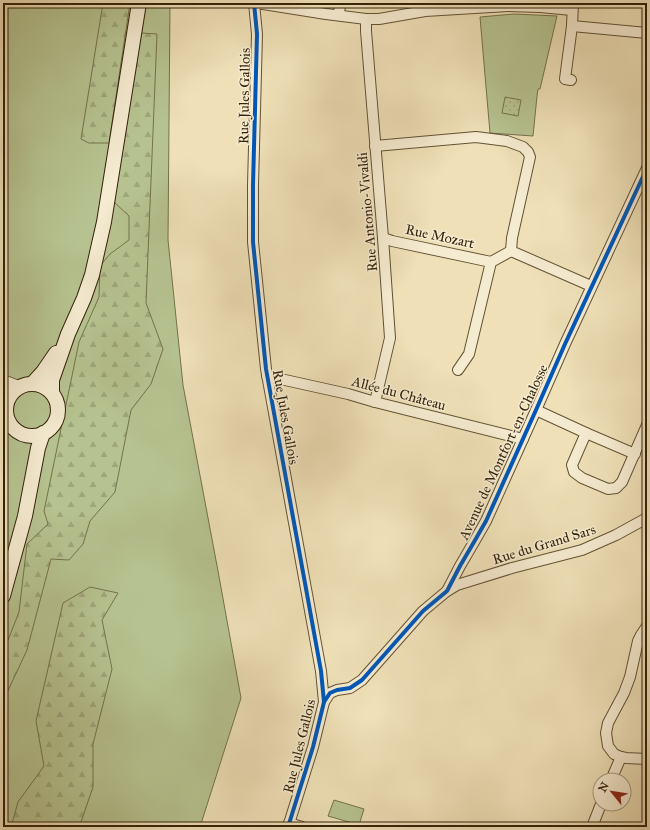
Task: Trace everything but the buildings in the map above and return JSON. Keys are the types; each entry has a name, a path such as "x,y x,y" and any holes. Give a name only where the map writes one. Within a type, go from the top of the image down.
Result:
{"street":[{"path":"52,393 52,380 68,334 84,298 92,275 104,222 139,3"},
{"name":"Rue Jules Gallois","path":"254,3 256,34 253,242 267,376 321,672 324,702 313,747 289,825"},
{"path":"258,3 366,19 379,19 425,11 508,6 572,7 572,26 565,79 571,80"},
{"path":"339,15 340,3"},
{"name":"Rue Antonio-Vivaldi","path":"366,19 390,338 375,402"},
{"path":"572,26 647,33"},
{"path":"375,146 476,137 507,141 523,148 528,152 530,157 512,238 511,251"},
{"name":"Avenue de Montfort-en-Chalosse","path":"324,702 330,693 337,690 350,688 362,680 423,611 447,591 486,521 565,344 647,168"},
{"name":"Rue Mozart","path":"383,238 491,262"},
{"path":"458,370 469,354 491,262 511,251"},
{"path":"511,251 592,286"},
{"path":"3,380 26,385 39,385 52,393 56,399 58,415 55,423 50,429 43,433 30,436 16,430 10,424 7,416 5,399 12,393 26,385 43,372 68,334"},
{"name":"Allée du Château","path":"267,376 348,394 523,439"},
{"path":"536,410 635,454"},
{"path":"586,433 572,465 574,472 582,478 608,489 616,488 622,482 647,425"},
{"path":"3,596 25,516 38,448 43,433"},
{"path":"23,434 28,447 33,477"},
{"name":"Rue du Grand Sars","path":"447,591 457,585 512,568 582,550 616,535 647,518"},
{"path":"647,626 638,641 630,677 624,693 608,724 606,734 608,746 614,754 621,757 647,759"},
{"path":"614,772 621,757"},
{"path":"592,827 598,812"},
{"path":"289,825 302,827"}],"green space":[{"path":"3,3 170,3 168,240 183,385 241,698 200,827 3,827"},
{"path":"103,3 130,3 109,143 89,143 81,139"},
{"path":"514,14 557,16 540,89 538,89 533,136 490,133 480,17"},
{"path":"141,33 157,34 146,303 163,349 151,384 131,410 115,492 90,521 83,544 69,560 51,559 27,650 5,697 7,752 3,769 3,653 19,612 27,544 48,524 44,511 79,342 99,297 100,266 110,254 129,240 129,216 114,202"},
{"path":"505,97 521,100 518,116 502,113"},
{"path":"90,587 118,593 102,620 112,669 93,744 93,787 81,822 83,827 11,827 18,802 44,766 36,721 63,603"},
{"path":"334,800 364,809 359,825 328,816"}],"cycle path":[{"path":"254,3 257,34 253,242 266,369 321,671 324,702 313,747 288,827"},
{"path":"324,702 330,693 337,690 350,688 362,680 423,611 447,591 486,521 565,344 647,168"}]}
